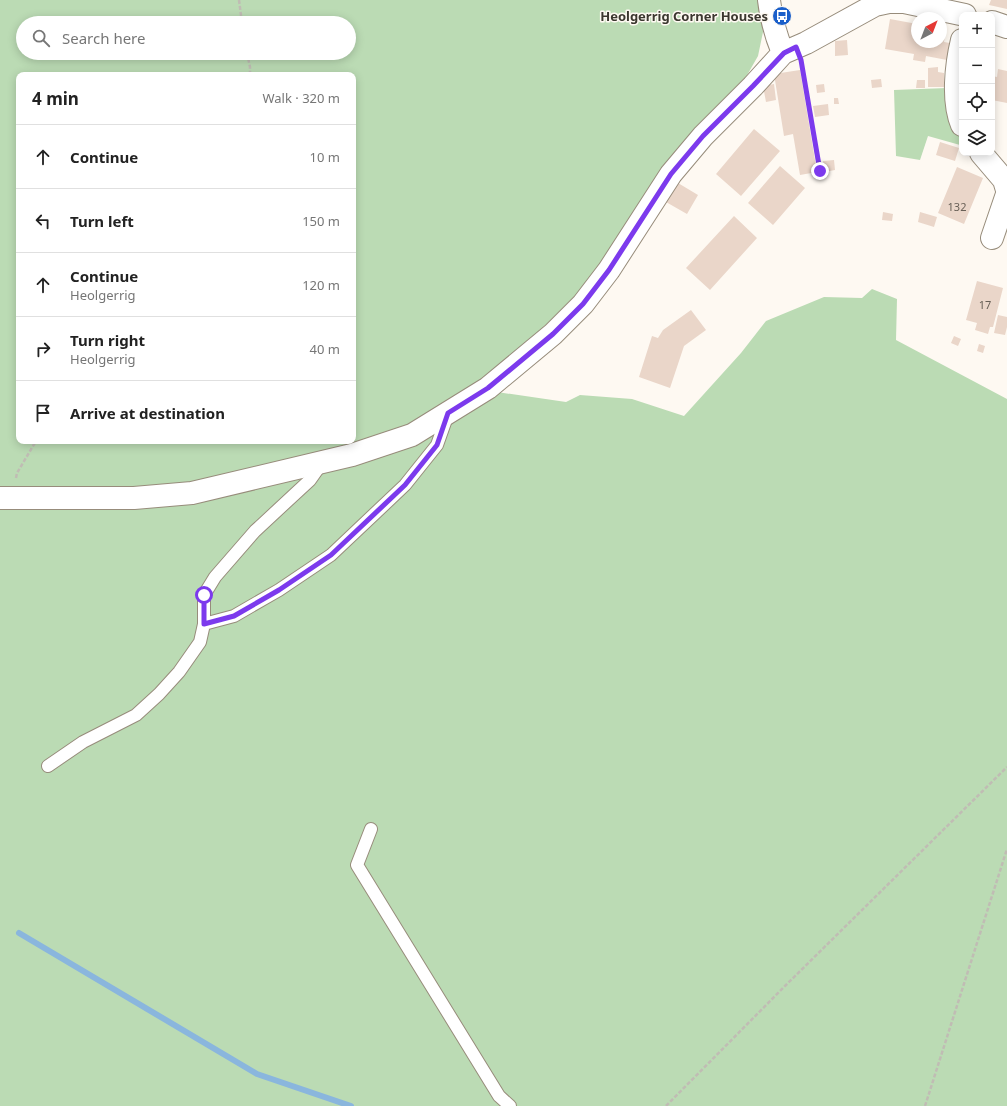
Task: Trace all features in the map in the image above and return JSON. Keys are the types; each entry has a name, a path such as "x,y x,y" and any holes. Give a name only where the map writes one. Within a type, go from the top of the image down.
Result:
{"street":[{"path":"770,0 770,13 777,38 790,50"},
{"path":"969,12 973,0"},
{"path":"6,498 134,498 192,493 352,455 412,435 488,388 553,334 583,304 609,270 671,174 703,136 790,50 806,43 875,5 889,2 904,2 959,14"},
{"path":"995,23 1007,27"},
{"path":"960,48 958,58 956,100 961,120"},
{"path":"984,156 1004,180 1007,190"},
{"path":"992,238 1007,194"}],"lane":[{"path":"204,624 234,616 279,590 331,555 405,485 437,445 448,413"},
{"path":"48,766 83,742 136,715 159,694 179,672 200,642 204,624 204,595 215,577 255,531 310,480 322,462"},
{"path":"371,829 357,865 499,1096 510,1106"}],"path":[{"path":"239,0 241,16"},
{"path":"790,50 801,60 820,171"},
{"path":"249,60 250,72"},
{"path":"6,498 17,473 34,444"},
{"path":"666,1106 786,985 1007,767"},
{"path":"925,1106 1007,849"}],"green space":[{"path":"0,0 760,0 763,32 758,56 746,77 664,169 580,297 543,327 553,342 497,392 566,402 580,395 632,399 684,416 741,353 766,321 824,297 862,298 872,289 897,299 896,340 1007,399 1007,1106 0,1106"},
{"path":"947,88 959,127 959,145 928,136 920,160 896,156 894,90"}],"building":[{"path":"991,0 1007,0 1007,9 989,5"},
{"path":"890,19 911,23 911,48 947,48 947,42 950,43 947,60 926,56 925,62 913,60 914,54 885,49"},
{"path":"847,40 848,55 835,56 835,41"},
{"path":"938,67 938,72 944,73 944,87 928,87 928,68"},
{"path":"998,69 1007,71 1007,103 995,101 995,77 997,77"},
{"path":"800,70 817,172 800,175 793,134 784,136 774,74"},
{"path":"881,79 882,87 872,88 871,80"},
{"path":"917,80 925,80 925,88 916,88"},
{"path":"774,84 776,100 766,102 763,86"},
{"path":"824,84 825,92 817,93 816,85"},
{"path":"834,98 838,98 839,104 834,104"},
{"path":"828,104 829,115 815,117 813,106"},
{"path":"754,129 780,151 741,196 716,174"},
{"path":"940,142 959,148 955,161 936,155"},
{"path":"834,160 835,170 824,172 823,161"},
{"path":"780,166 805,188 773,225 748,203"},
{"path":"957,167 983,178 964,224 938,213"},
{"path":"678,183 698,195 687,214 666,202"},
{"path":"883,212 893,214 892,221 882,220"},
{"path":"920,212 937,217 934,227 918,222"},
{"path":"734,216 757,238 710,290 686,268"},
{"path":"977,281 1003,288 993,327 990,327 988,334 975,330 977,323 966,320"},
{"path":"691,310 706,330 684,346 670,388 639,377 652,336 658,338 663,330"},
{"path":"998,315 1007,317 1005,335 994,333"},
{"path":"954,336 961,339 958,346 951,343"},
{"path":"979,344 985,346 983,353 977,351"}],"waterway":[{"path":"19,933 257,1074 351,1106"}],"place":[{"name":"Heolgerrig Corner Houses","path":"782,16"}],"route":[{"path":"204,595 204,624 234,616 279,590 331,555 405,485 437,445 448,413 488,388 553,334 583,304 609,270 671,174 703,136 784,53 796,47 801,60 820,171"}]}
